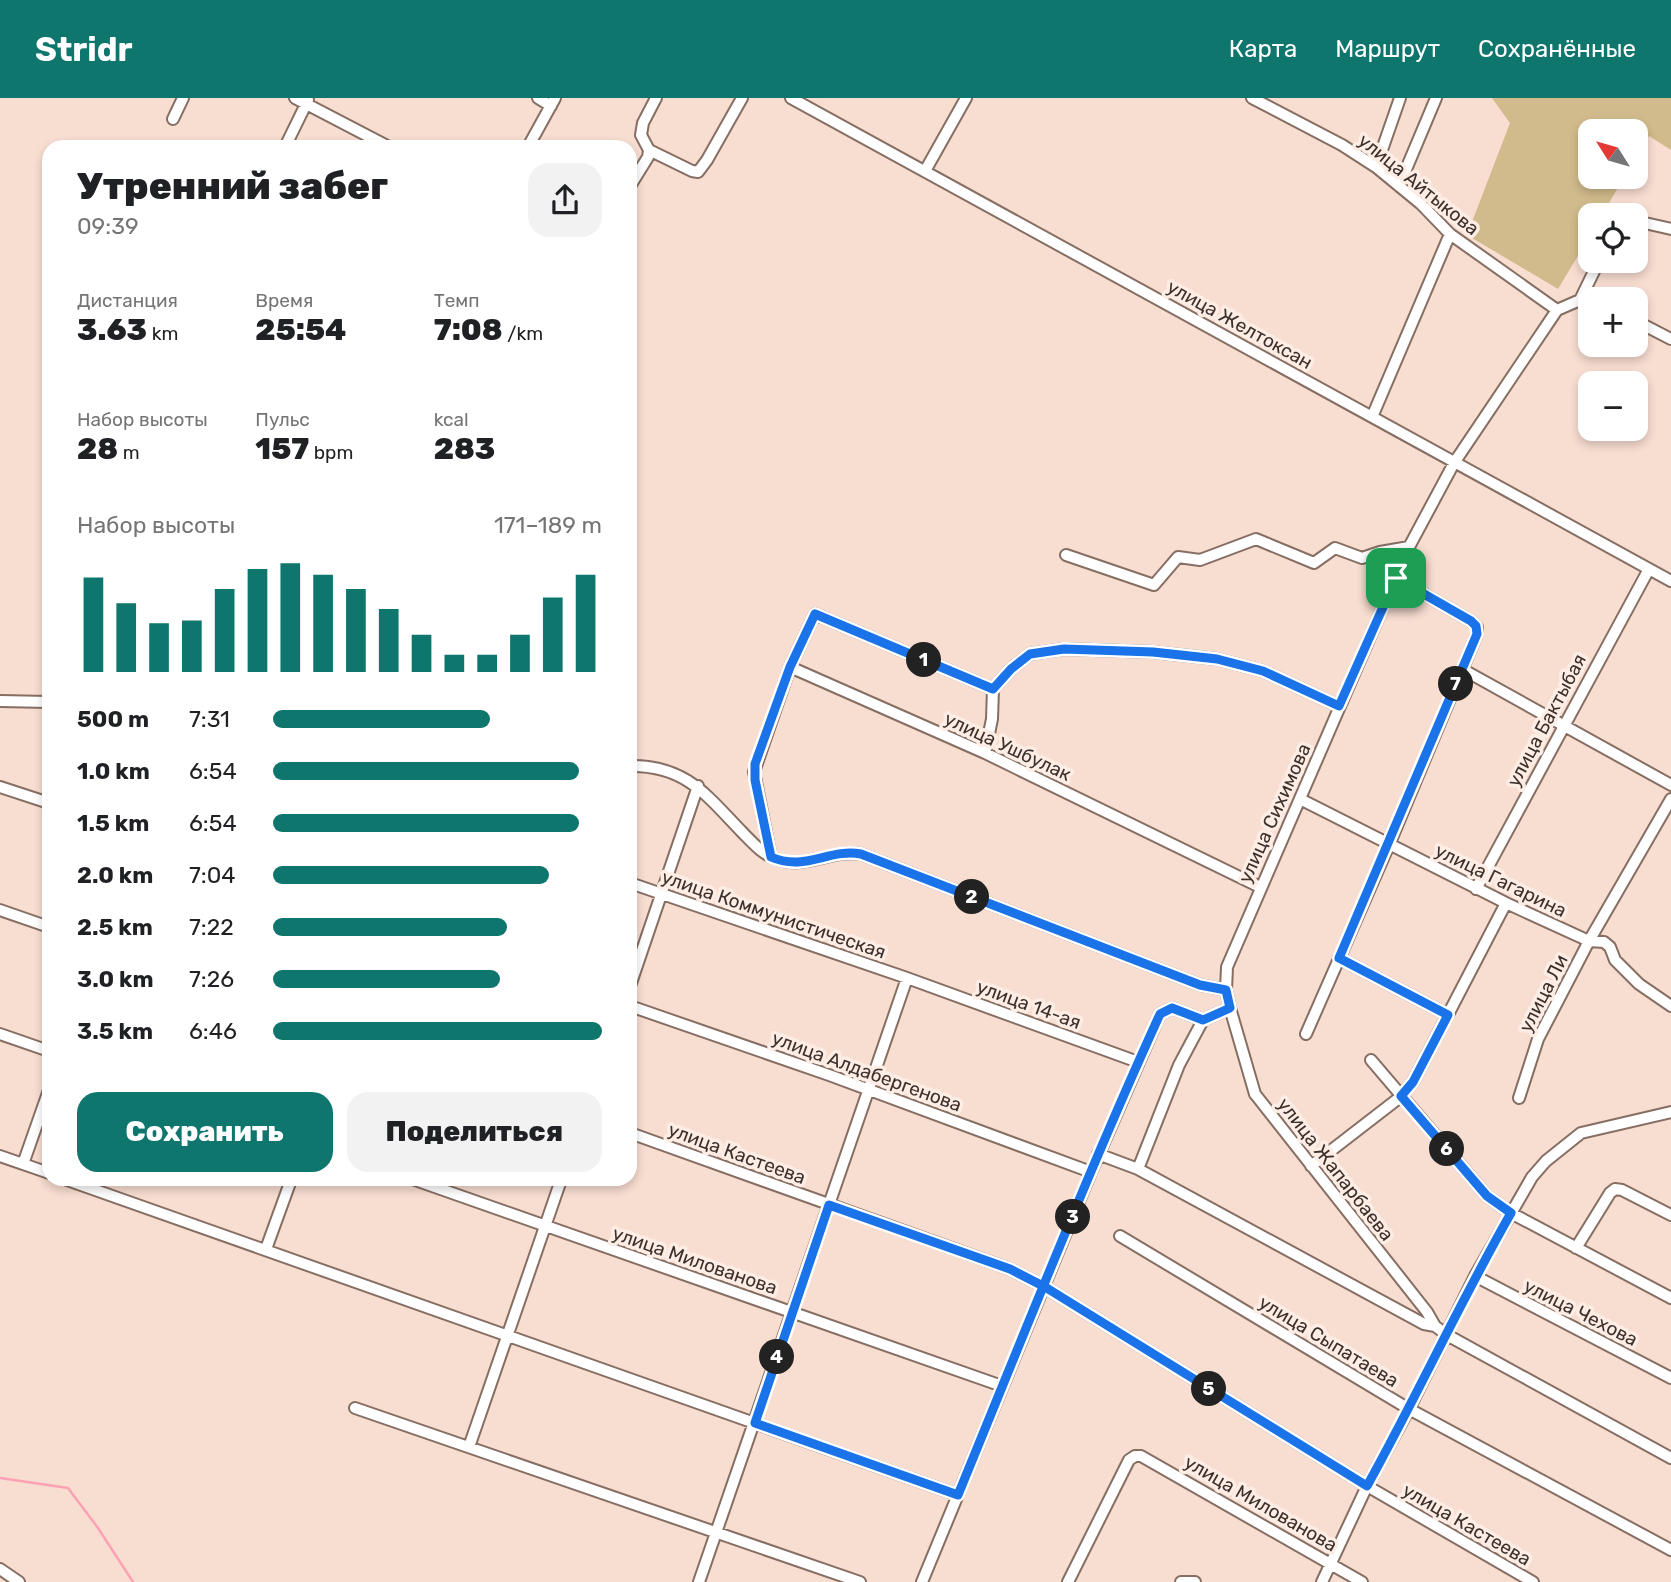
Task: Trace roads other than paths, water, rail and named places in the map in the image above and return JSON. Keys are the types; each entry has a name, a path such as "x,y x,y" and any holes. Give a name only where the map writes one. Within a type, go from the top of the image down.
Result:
{"street":[{"path":"173,119 183,98"},
{"path":"295,98 308,101 377,140"},
{"path":"532,140 553,102 538,98"},
{"path":"656,98 643,123 641,135 649,150 698,172 742,98"},
{"name":"улица Желтоксан","path":"791,98 1671,581"},
{"path":"925,171 966,98"},
{"name":"улица Айтыкова","path":"1252,98 1342,145 1376,167 1421,204 1450,234 1557,310"},
{"path":"1376,167 1400,98"},
{"path":"1399,186 1436,98"},
{"path":"288,140 308,101"},
{"path":"637,175 649,150"},
{"path":"1648,224 1671,229"},
{"path":"1372,418 1450,234"},
{"path":"1557,310 1578,302"},
{"name":"улица Сихимова","path":"1230,1008 1226,990 1227,967 1409,547 1454,463 1557,310"},
{"path":"1648,327 1671,339"},
{"path":"1066,555 1154,585 1178,557 1200,559 1256,540 1314,563 1335,548 1362,558 1409,547"},
{"name":"улица Бактыбая","path":"1476,889 1649,569"},
{"path":"1306,1034 1477,634 1476,626 1471,621 1396,578"},
{"path":"771,857 754,772 790,667 815,614 993,689"},
{"path":"985,753 992,719 993,689 1011,669 1030,654 1064,649 1153,652 1217,659 1263,671 1339,706"},
{"name":"улица Ушбулак","path":"790,667 985,753 1260,887"},
{"path":"1462,669 1671,785"},
{"path":"0,701 42,702"},
{"path":"637,767 672,772 698,786 754,845 771,857 798,863 848,853 861,854 1200,985 1226,990"},
{"path":"637,966 698,786"},
{"path":"0,787 42,801"},
{"name":"улица Гагарина","path":"1300,799 1476,889 1589,941 1604,942 1610,947 1615,960 1639,984 1671,1006"},
{"name":"улица Ли","path":"1519,1098 1538,1039 1589,941 1671,799"},
{"name":"улица Коммунистическая","path":"637,885 907,978"},
{"path":"1311,1166 1401,1096 1413,1082 1506,903"},
{"path":"0,910 42,925"},
{"path":"1339,958 1448,1015"},
{"path":"699,1582 907,978"},
{"name":"улица 14-ая","path":"907,978 1138,1062"},
{"name":"улица Алдабергенова","path":"637,1008 868,1089 1091,1172"},
{"path":"922,1582 1098,1154 1160,1014 1172,1008 1203,1020"},
{"path":"1138,1169 1179,1065 1203,1020 1230,1008"},
{"name":"улица Жапарбаева","path":"1230,1008 1255,1094 1436,1326 1447,1335"},
{"path":"0,1034 42,1049"},
{"path":"1371,1060 1487,1196 1511,1213 1671,1297"},
{"path":"23,1164 42,1110"},
{"path":"1322,1582 1367,1486 1409,1409 1475,1276 1532,1177 1546,1161 1581,1133 1671,1112"},
{"name":"улица Кастеева","path":"637,1136 1010,1269 1045,1287 1367,1486 1533,1582"},
{"path":"1098,1154 1138,1169 1424,1324 1436,1326"},
{"path":"0,1156 42,1171"},
{"path":"84,1186 958,1495"},
{"path":"266,1249 289,1186"},
{"name":"улица Милованова","path":"432,1186 1002,1386"},
{"path":"469,1447 559,1186"},
{"path":"1576,1248 1615,1189 1671,1215"},
{"name":"улица Сыпатаева","path":"1120,1236 1409,1409 1671,1550"},
{"name":"улица Чехова","path":"1475,1276 1671,1378"},
{"path":"1447,1335 1671,1458"},
{"path":"355,1408 860,1582"},
{"name":"улица Милованова","path":"1068,1582 1129,1460 1135,1455 1362,1582"},
{"path":"0,1569 19,1582"},
{"path":"1181,1582 1195,1582"}],"waterway":[{"path":"0,1478 68,1488 133,1582"}]}
